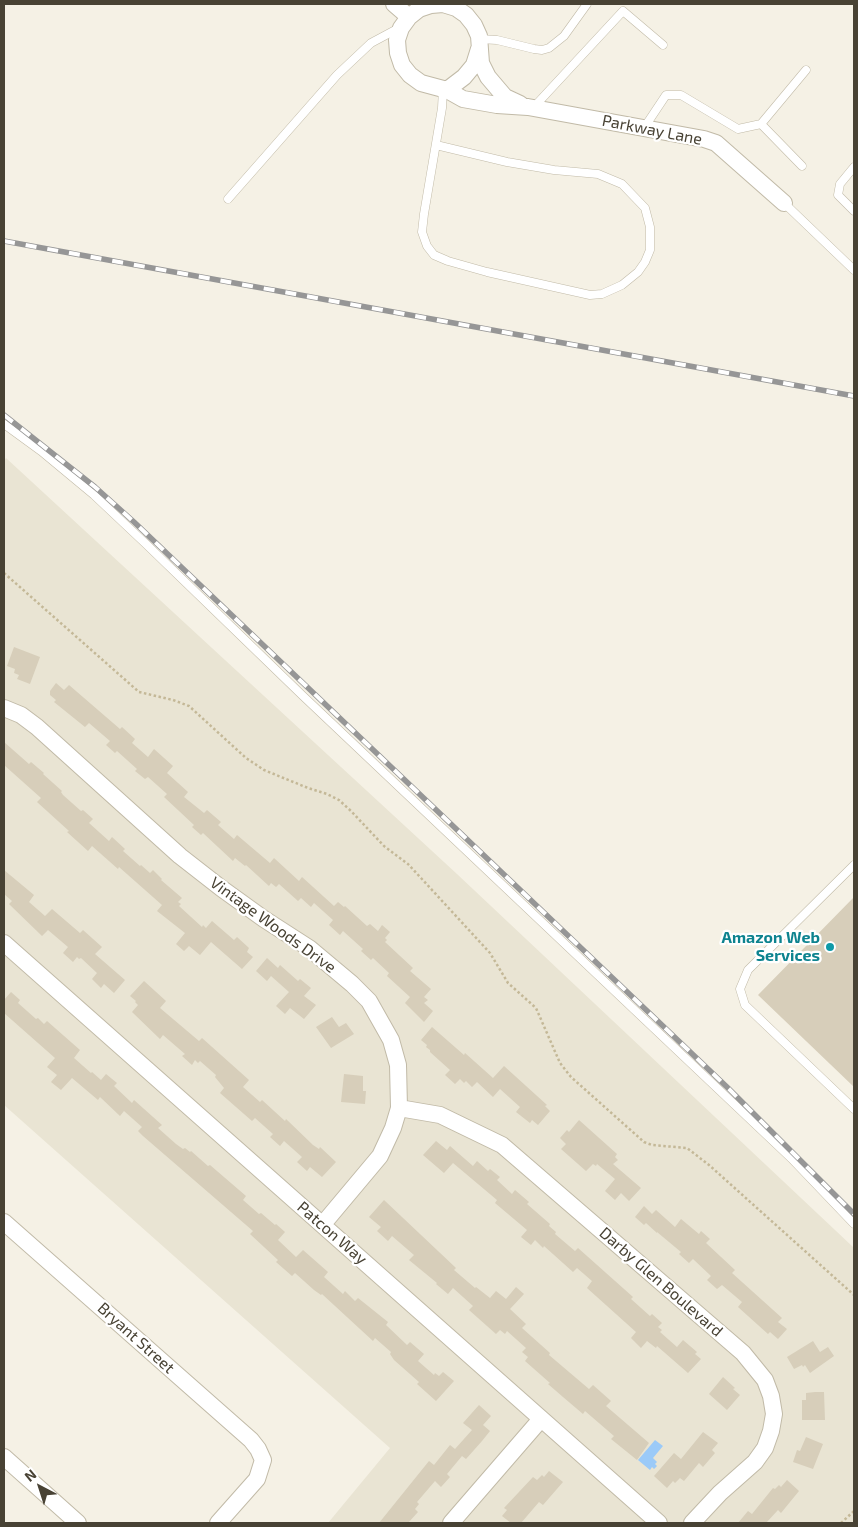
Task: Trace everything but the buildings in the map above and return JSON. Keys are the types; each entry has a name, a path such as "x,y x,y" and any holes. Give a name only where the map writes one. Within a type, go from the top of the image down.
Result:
{"street":[{"path":"394,4 405,22"},
{"path":"443,4 456,8 466,15 474,25 479,44 474,65 464,78 445,89 420,82 410,75 402,65 398,53 398,40 405,22 419,9 431,5 443,4"},
{"name":"Parkway Lane","path":"479,44 481,63 488,77 504,96 531,108"},
{"name":"Parkway Lane","path":"445,89 463,99 531,108 716,143 784,203"},
{"name":"Vintage Woods Drive","path":"4,708 21,715 37,727 180,856 264,919 309,948 369,1001 391,1040 398,1065 399,1108 393,1128 380,1156 323,1224"},
{"name":"Patcon Way","path":"4,943 659,1523"},
{"name":"Darby Glen Boulevard","path":"399,1108 440,1115 502,1145 743,1353 766,1380 774,1414 765,1448 755,1462 720,1493 692,1523"},
{"name":"Bryant Street","path":"4,1222 251,1440 258,1449 263,1460 257,1479 218,1523"},
{"path":"451,1523 541,1420"},
{"path":"4,1456 78,1523"}],"lane":[{"path":"479,44 497,40 534,49 542,50 549,48 564,36 587,4"},
{"path":"531,108 623,11 663,45"},
{"path":"228,198 337,75 372,43 405,22"},
{"path":"644,128 666,95 681,95 738,129 762,124 806,70"},
{"path":"436,145 517,164 598,174 622,184 645,208 650,227 650,250 645,262 638,272 622,285 602,294 590,294 487,272 434,255 427,246 422,232 445,89"},
{"path":"762,124 802,166"},
{"path":"854,167 840,184 838,195 854,211"},
{"path":"784,203 854,270"},
{"path":"4,424 41,451 94,495 317,710 790,1158 854,1224"},
{"path":"854,865 748,970 740,989 745,1005 854,1109"}],"path":[{"path":"4,573 139,692 189,706 246,758 264,770 339,800 384,846 408,864 490,953 512,987 536,1008 560,1063 571,1077 644,1142 652,1145 687,1148 709,1165 854,1295"},
{"path":"841,1523 854,1511"}],"shaded area":[{"path":"6,458 457,874 854,1248 854,1523 328,1523 390,1448 4,1105 4,461"}],"water":[{"path":"655,1440 663,1446 653,1458 657,1462 655,1464 657,1466 654,1469 652,1467 650,1470 638,1460"}],"railway":[{"path":"4,241 854,396"},
{"path":"4,415 95,487 134,522 728,1088 854,1214"}],"place":[{"name":"Amazon Web Services","path":"830,947"}]}
